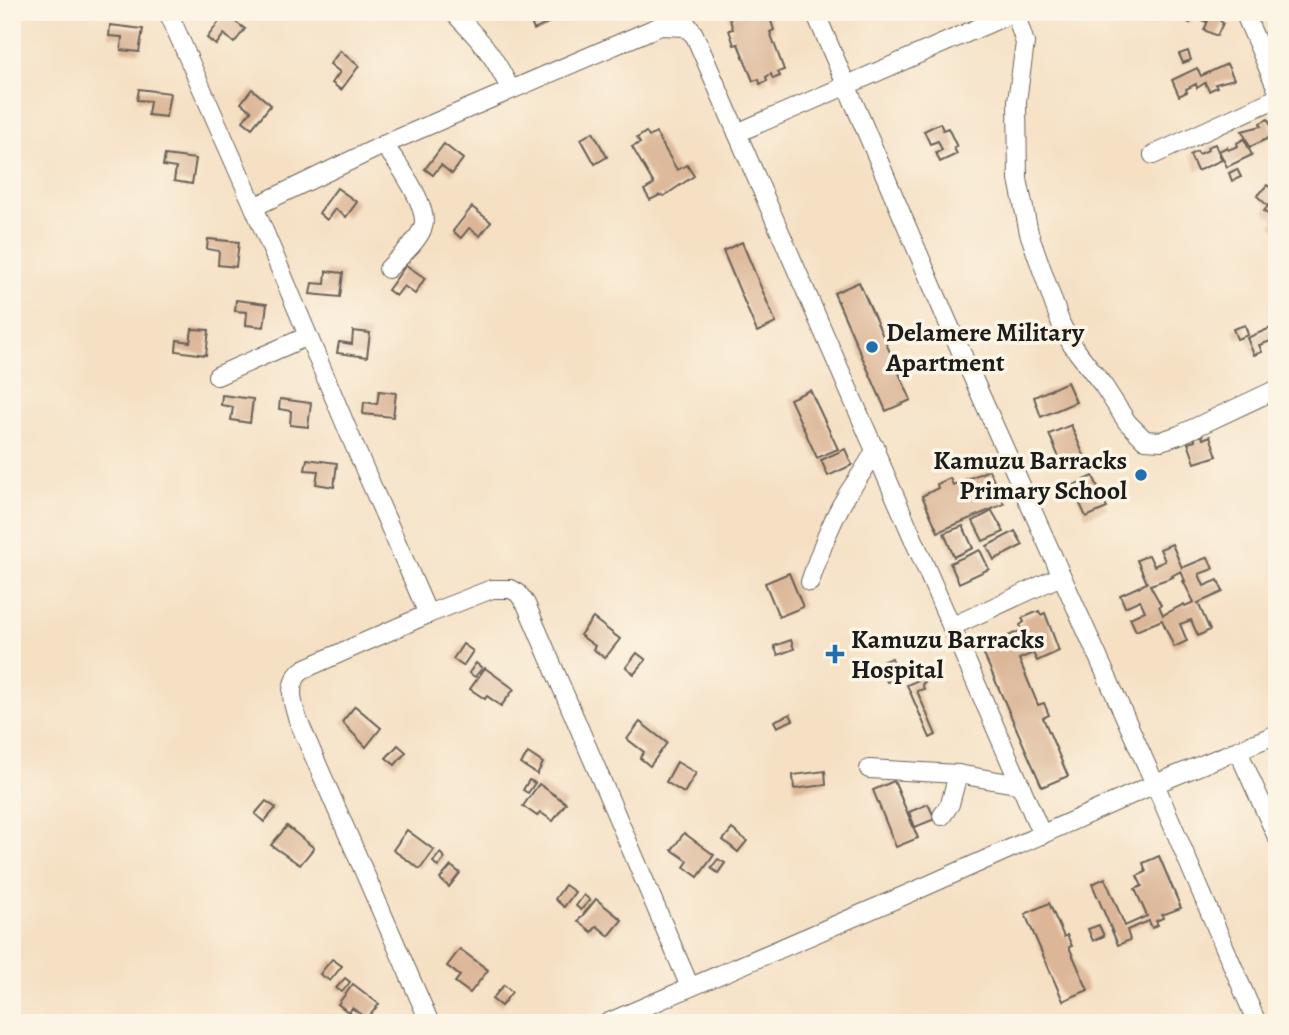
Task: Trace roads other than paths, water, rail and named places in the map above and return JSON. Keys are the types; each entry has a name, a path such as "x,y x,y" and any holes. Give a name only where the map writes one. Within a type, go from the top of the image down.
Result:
{"street":[{"path":"168,12 428,614"},
{"path":"453,12 488,48 498,62 510,89"},
{"path":"678,12 694,34 1042,835"},
{"path":"816,12 845,86 1155,784 1257,1023"},
{"path":"737,133 1015,12 1025,43 1017,101 1018,179 1029,233 1061,324 1072,345 1128,422 1145,440 1161,441 1179,435 1277,389"},
{"path":"1244,12 1277,89"},
{"path":"254,207 383,145 660,26 685,27 694,34"},
{"path":"1259,47 1277,40"},
{"path":"1153,155 1277,98"},
{"path":"383,145 412,189 424,214 425,223 422,231 388,269"},
{"path":"216,376 308,336"},
{"path":"810,582 821,549 847,496 867,467 876,448"},
{"path":"953,626 1061,576"},
{"path":"430,1023 298,720 292,696 294,679 304,669 492,589 511,589 523,598 690,987"},
{"path":"607,1023 1155,784 1277,734"},
{"path":"1238,751 1277,837"},
{"path":"869,769 958,774 1021,785"},
{"path":"942,816 950,804 958,774"}],"place":[{"name":"Delamere Military Apartment","path":"872,347"},
{"name":"Kamuzu Barracks Primary School","path":"1141,475"},
{"name":"Kamuzu Barracks Hospital","path":"835,654"}]}
